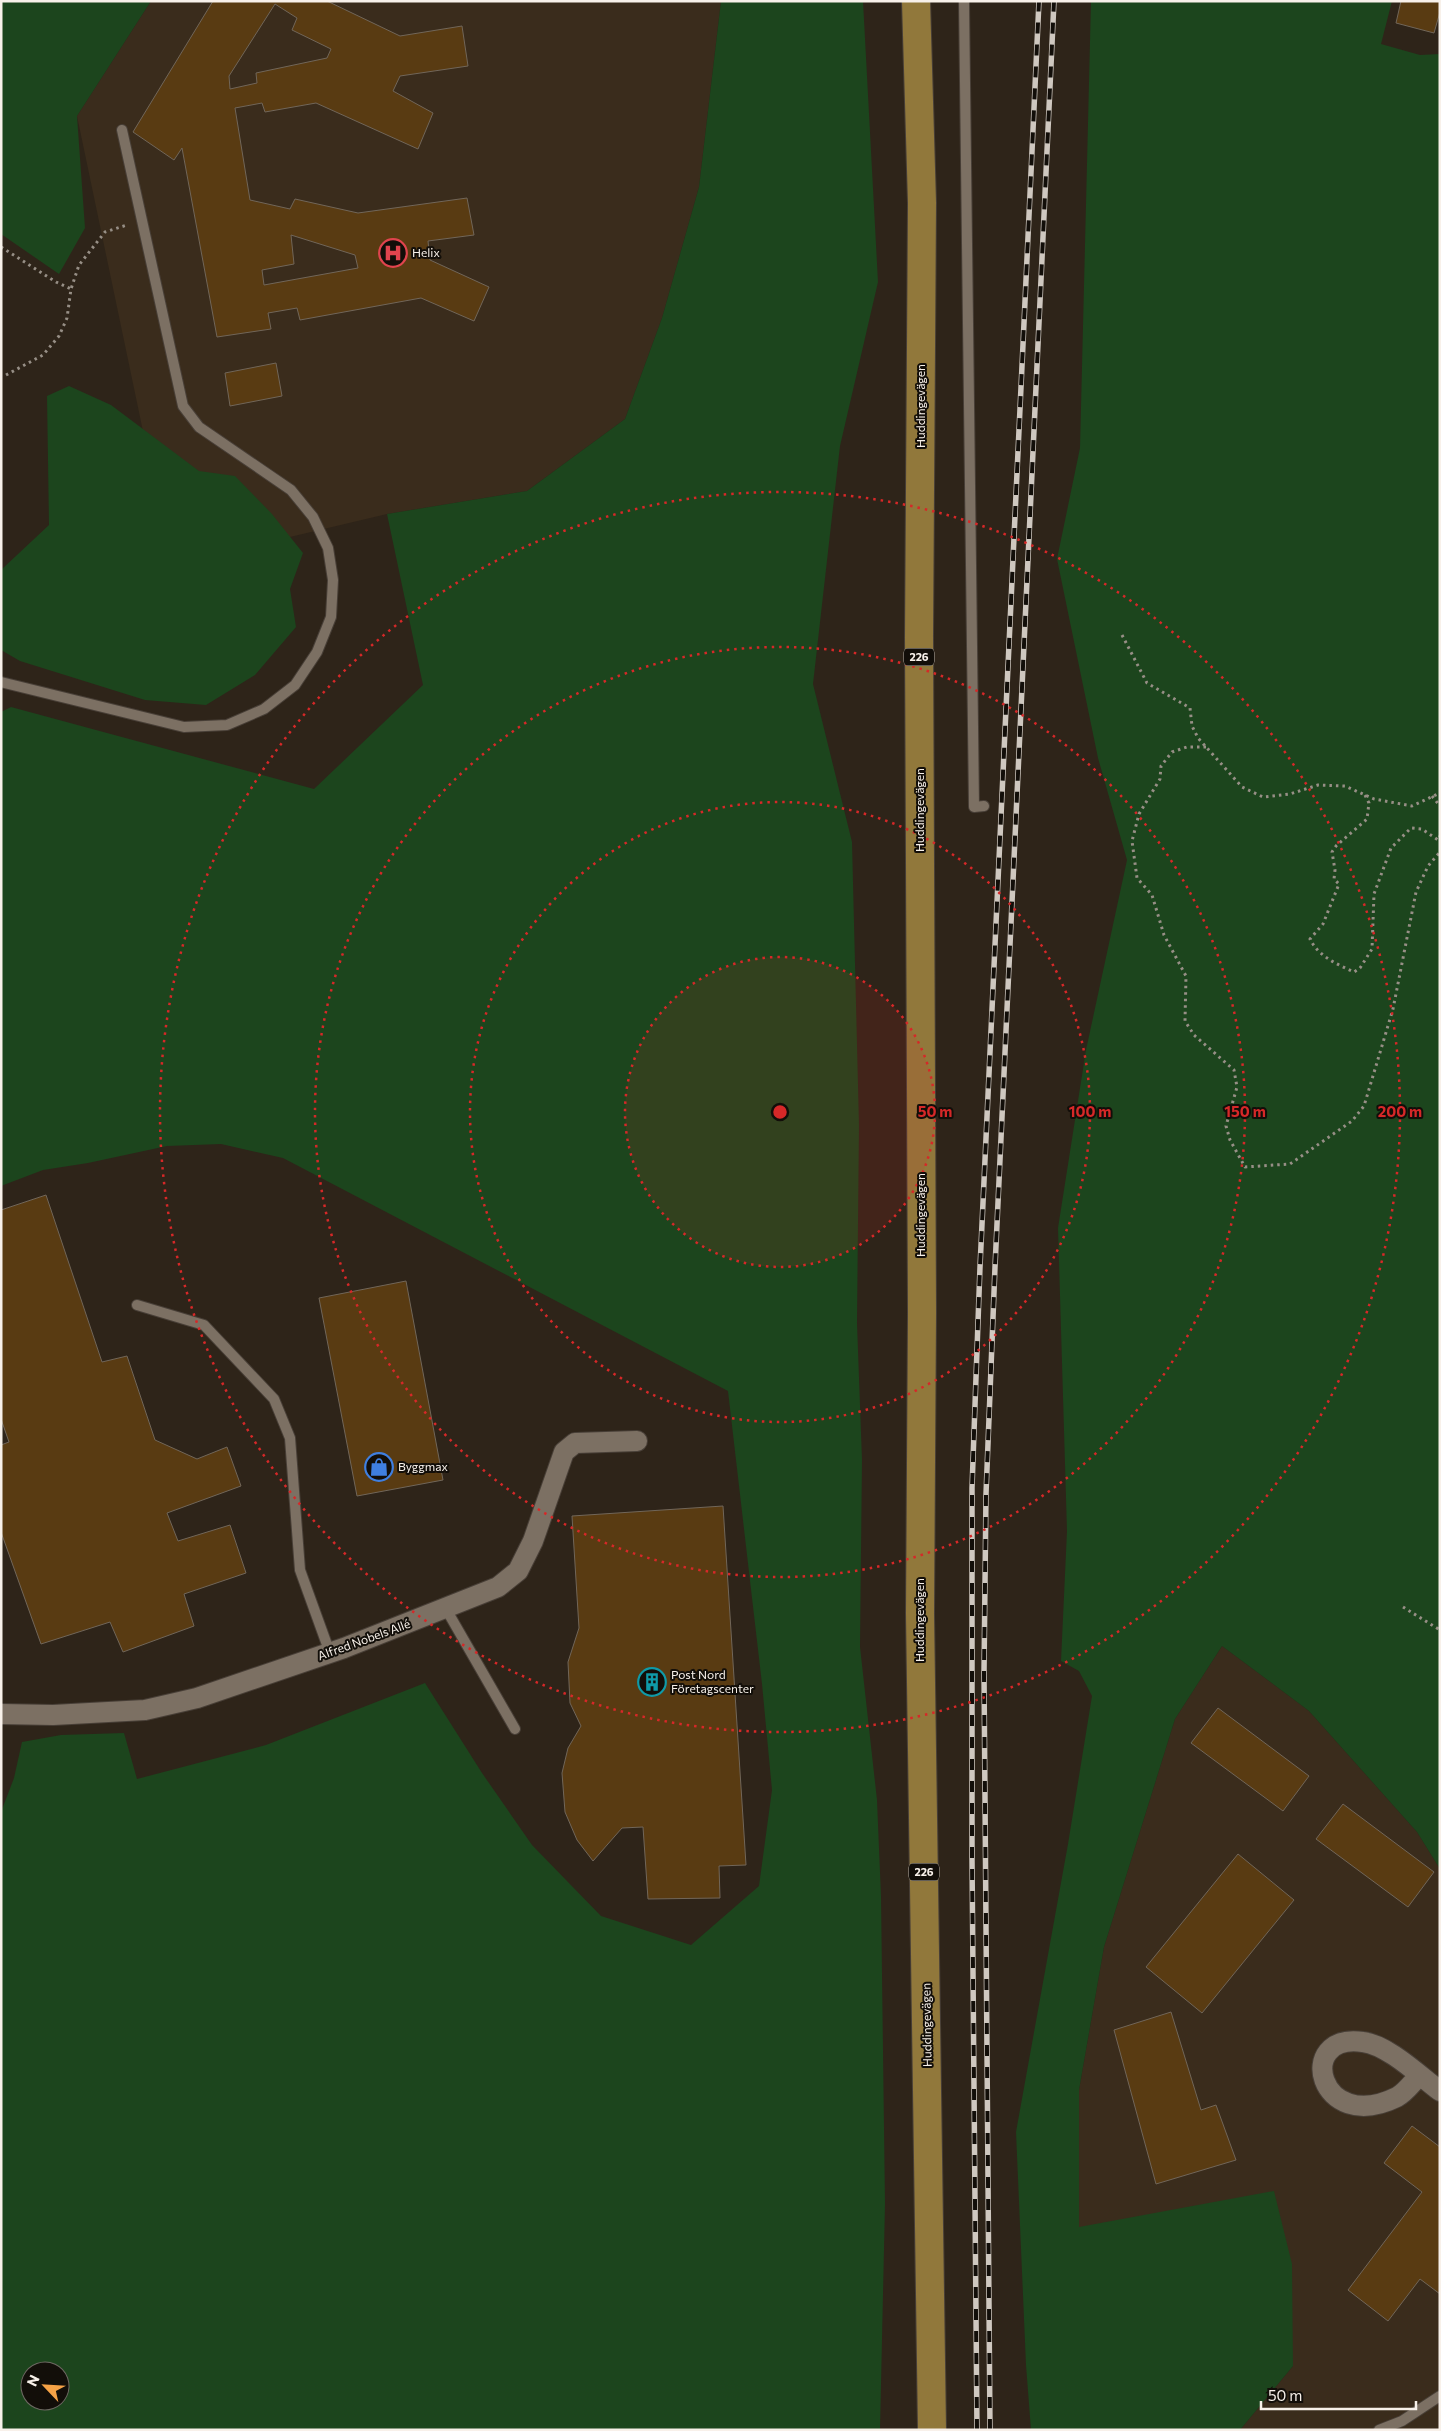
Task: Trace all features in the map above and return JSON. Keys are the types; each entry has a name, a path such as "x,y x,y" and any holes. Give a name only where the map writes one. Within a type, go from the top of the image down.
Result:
{"main road":[{"name":"Huddingevägen","path":"916,1 922,203 919,637 922,1303 920,1614 932,2430"}],"street":[{"name":"Alfred Nobels Allé","path":"1,1714 53,1715 145,1710 198,1698 330,1653 498,1587 518,1571 534,1541 564,1452 575,1443 637,1441"},
{"path":"1419,2076 1440,2092"}],"lane":[{"path":"964,1 974,807 984,806"},
{"path":"1,682 184,727 228,725 264,709 295,685 317,652 331,617 333,580 328,548 313,517 291,490 199,427 183,406 122,130"},
{"path":"137,1305 204,1325 274,1399 290,1438 300,1570 330,1653"},
{"path":"446,1609 515,1729"},
{"path":"1379,2430 1404,2425 1440,2396"}],"path":[{"path":"6,375 42,355 59,336 67,318 71,289 79,265 105,232 143,220"},
{"path":"1,247 56,282 71,289"},
{"path":"1122,635 1147,683 1190,708 1192,726 1198,738 1242,787 1263,797 1290,794 1318,785 1345,786 1374,799 1412,806 1440,793"},
{"path":"1206,747 1187,747 1172,752 1161,766 1160,779 1139,814 1132,841 1137,878 1152,895 1164,936 1186,976 1185,1022 1194,1035 1234,1070 1237,1088 1226,1126 1230,1140 1245,1167 1290,1164 1352,1121 1364,1106 1393,1009 1416,892 1428,866 1440,852"},
{"path":"1365,795 1369,804 1367,819 1336,846 1332,852 1335,870 1334,879 1339,884 1323,924 1310,939 1313,946 1330,960 1354,972 1360,968 1372,949 1374,894 1391,848 1411,828 1422,829 1438,840 1440,836"},
{"path":"1432,796 1440,806"},
{"path":"1403,1606 1440,1630"}],"shaded area":[{"name":"Helix","path":"151,1 721,1 699,187 662,318 625,419 527,491 387,514 171,565 77,116"},
{"path":"1222,1646 1309,1711 1417,1832 1440,1869 1440,2430 1240,2430 1293,2366 1078,2227 1079,2090 1104,1947 1175,1719"}],"green space":[{"path":"1,1 151,1 77,116 85,228 59,274 1,234"},
{"path":"721,1 863,1 878,282 840,446 813,684 852,842 859,1125 857,1323 862,1460 860,1647 877,1800 881,1896 885,2204 880,2430 1,2430 1,1812 14,1778 22,1742 61,1735 124,1733 137,1779 266,1745 425,1683 482,1773 532,1845 601,1916 691,1945 759,1886 772,1790 762,1684 728,1391 283,1158 221,1144 167,1146 88,1163 43,1170 1,1186 1,712 11,707 314,789 423,685 387,514 527,491 625,419 662,318 699,187"},
{"path":"1091,1 1392,1 1381,44 1420,55 1440,54 1440,1869 1417,1832 1309,1711 1222,1646 1175,1719 1104,1947 1079,2090 1079,2227 1274,2191 1292,2264 1293,2366 1240,2430 1031,2430 1026,2365 1016,2132 1068,1844 1092,1696 1079,1671 1061,1661 1067,1531 1058,1228 1086,1050 1127,860 1098,758 1057,559 1080,448"},
{"path":"69,386 111,405 199,471 235,476 272,514 303,553 290,589 296,627 255,675 206,705 145,700 20,661 1,650 1,570 49,525 47,396"}],"building":[{"name":"Helix","path":"213,1 327,1 400,36 462,26 468,66 400,76 393,91 433,113 418,149 316,103 265,112 262,103 235,108 250,200 290,209 295,199 358,213 467,198 474,235 428,241 430,260 489,287 474,321 421,298 300,320 297,308 268,313 271,329 217,337 182,148 174,160 133,132","holes":["275,4 297,18 292,30 331,49 327,58 256,73 257,83 230,89 229,76","291,235 355,255 358,268 264,285 262,270 294,264"]},
{"path":"1401,1 1440,1 1440,12 1434,33 1396,23"},
{"path":"276,363 282,396 230,406 225,373"},
{"path":"46,1195 102,1362 127,1356 155,1440 197,1459 227,1447 241,1486 167,1513 178,1541 230,1525 246,1573 184,1594 194,1626 123,1652 110,1622 41,1644 1,1532 1,1445 9,1442 1,1419 1,1210"},
{"path":"406,1281 443,1480 357,1496 319,1298"},
{"name":"Post Nord Företagscenter","path":"723,1506 746,1865 719,1866 720,1898 648,1899 643,1827 622,1828 593,1861 577,1840 565,1812 562,1773 568,1748 581,1726 570,1703 568,1662 579,1628 572,1516"},
{"path":"1218,1708 1309,1776 1283,1811 1191,1743"},
{"path":"1343,1804 1434,1872 1408,1907 1316,1839"},
{"path":"1238,1854 1294,1900 1202,2013 1146,1967"},
{"path":"1171,2012 1201,2110 1216,2105 1236,2160 1156,2184 1114,2030"},
{"path":"1412,2126 1440,2147 1440,2294 1420,2279 1388,2321 1348,2290 1422,2192 1384,2163"}],"railway":[{"path":"977,2430 972,1859 972,1488 980,1267 1039,1"},
{"path":"990,2430 984,1673 986,1494 1054,1"}],"place":[{"name":"Helix","path":"393,253"},
{"name":"Byggmax","path":"379,1467"},
{"name":"Post Nord Företagscenter","path":"652,1682"}]}
